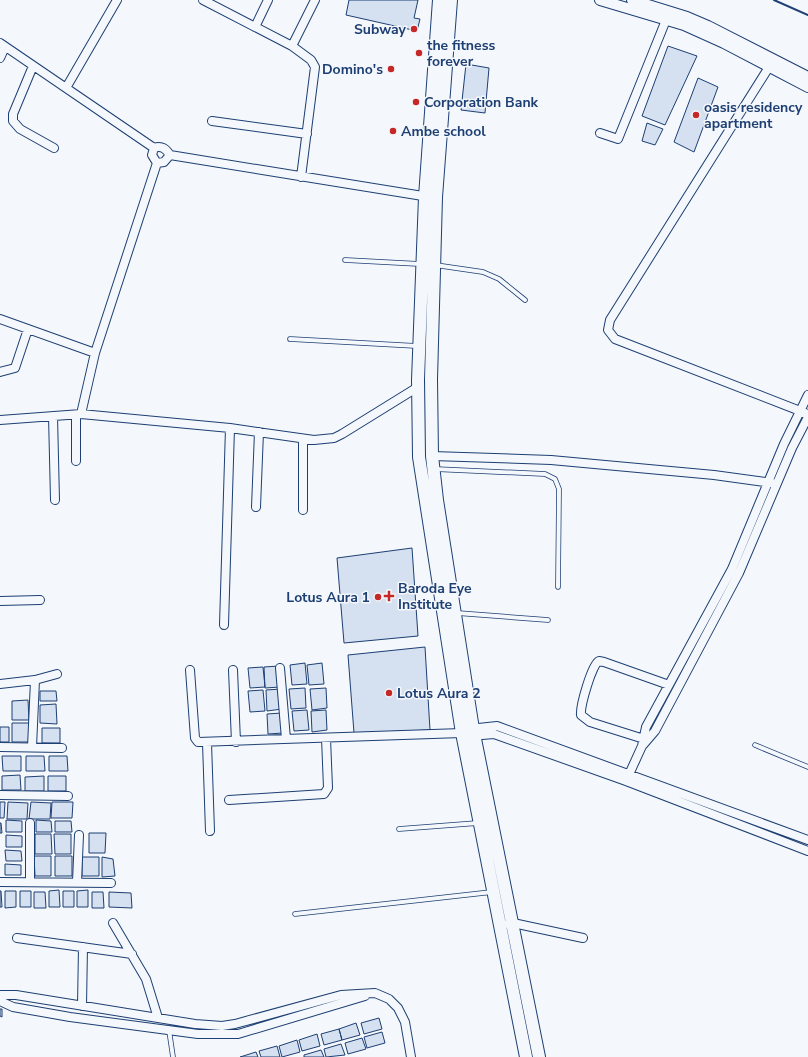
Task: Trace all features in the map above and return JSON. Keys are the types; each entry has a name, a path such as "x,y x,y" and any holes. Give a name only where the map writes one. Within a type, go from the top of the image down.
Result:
{"main road":[{"path":"440,0 430,197 434,265 431,379 432,456 455,613 467,733 479,823 526,1057"},
{"path":"451,0 422,264 418,387 419,457 467,733 513,923 539,1057"}],"street":[{"path":"66,88 117,0"},
{"path":"204,0 213,2 292,46 311,60 315,67 301,177"},
{"path":"256,27 268,0"},
{"path":"292,46 315,0"},
{"path":"600,0 666,20 705,35 808,87"},
{"path":"632,0 687,17 708,26 808,77"},
{"path":"600,133 618,140 666,20"},
{"path":"0,58 3,45 154,148"},
{"path":"33,66 13,114 12,121 20,130 54,148"},
{"path":"628,777 643,742 646,727 732,569 772,483 808,416 800,410 615,340 608,330 610,320 770,67"},
{"path":"212,121 306,134"},
{"path":"154,148 159,146 170,155 430,197"},
{"path":"154,148 152,156 157,163"},
{"path":"157,163 164,162 170,155"},
{"path":"76,461 79,414 95,353 157,163"},
{"path":"0,319 95,353"},
{"path":"0,372 15,368 28,329"},
{"path":"0,420 79,414 230,428 325,440 342,434 418,387"},
{"path":"643,742 655,731 739,573 800,410 808,395"},
{"path":"53,416 55,500"},
{"path":"224,625 230,428"},
{"path":"256,506 258,432"},
{"path":"303,438 303,510"},
{"path":"432,456 551,460 714,475 772,483"},
{"path":"0,601 40,600"},
{"path":"643,742 590,722 582,714 581,706 594,666 599,661 604,662 669,685"},
{"path":"280,668 286,739"},
{"path":"190,670 195,738 198,742 207,743 467,733 494,734 628,777 808,840"},
{"path":"233,670 236,742"},
{"path":"0,684 35,680 57,674"},
{"path":"32,747 35,680"},
{"path":"229,800 324,794 328,788 326,738"},
{"path":"207,743 210,831"},
{"path":"0,747 62,748"},
{"path":"628,777 808,851"},
{"path":"0,795 68,796"},
{"path":"30,823 30,882"},
{"path":"77,882 78,835"},
{"path":"0,882 111,883"},
{"path":"113,923 146,979 158,1018"},
{"path":"499,926 513,923 584,938"},
{"path":"17,938 132,954"},
{"path":"82,1006 83,947"},
{"path":"0,995 16,995 158,1018 222,1026 236,1024 341,995 375,993 389,999 398,1008 405,1022 411,1057"},
{"path":"0,1001 13,1007 169,1030 198,1034 238,1034 375,993"}],"lane":[{"path":"345,260 434,265 483,272 499,279 525,300"},
{"path":"290,340 419,346"},
{"path":"434,470 545,474 555,478 559,489 558,587"},
{"path":"455,613 548,620"},
{"path":"755,745 808,767"},
{"path":"399,830 479,823"},
{"path":"296,914 492,892"},
{"path":"169,1030 173,1057"}],"building":[{"path":"349,0 418,0 414,18 420,19 417,31 346,15"},
{"path":"668,46 697,56 665,125 642,116"},
{"path":"466,64 489,68 485,113 461,110"},
{"name":"oasis residency apartment","path":"698,78 718,87 694,152 674,142"},
{"path":"647,123 663,129 655,145 642,141"},
{"name":"Lotus Aura 1","path":"412,548 418,636 344,643 337,558"},
{"name":"Lotus Aura 2","path":"425,647 430,730 354,733 348,655"},
{"path":"305,663 307,684 292,685 290,665"},
{"path":"322,663 324,684 309,685 307,665"},
{"path":"279,666 280,687 265,688 264,667"},
{"path":"263,667 265,687 250,688 248,668"},
{"path":"305,688 306,708 291,709 289,689"},
{"path":"326,688 327,708 312,710 310,689"},
{"path":"281,689 282,709 267,711 266,690"},
{"path":"263,690 265,711 250,712 248,691"},
{"path":"40,691 56,691 57,701 40,701"},
{"path":"28,700 29,720 12,720 12,701"},
{"path":"56,704 57,724 40,723 40,705"},
{"path":"307,710 309,730 294,731 292,711"},
{"path":"326,710 327,730 312,732 311,711"},
{"path":"282,713 283,733 268,734 267,714"},
{"path":"12,723 29,723 30,742 12,742"},
{"path":"0,727 9,727 9,742 0,742"},
{"path":"42,728 60,728 60,743 42,743"},
{"path":"2,756 21,756 21,771 3,771"},
{"path":"26,756 44,756 45,771 26,771"},
{"path":"49,756 67,756 68,771 49,771"},
{"path":"20,775 21,790 2,790 2,776"},
{"path":"44,776 44,791 25,791 25,777"},
{"path":"48,776 66,776 66,791 48,791"},
{"path":"0,802 5,802 4,818 0,818"},
{"path":"8,802 28,803 27,819 7,819"},
{"path":"31,802 51,803 50,819 29,819"},
{"path":"52,802 73,802 72,818 51,818"},
{"path":"6,820 22,821 22,832 6,832"},
{"path":"36,820 51,821 52,832 36,832"},
{"path":"55,821 71,821 72,832 55,832"},
{"path":"1,823 2,833 0,833"},
{"path":"89,833 106,833 105,853 89,853"},
{"path":"35,834 51,834 52,854 35,854"},
{"path":"54,834 71,834 71,854 55,854"},
{"path":"6,835 22,836 22,847 6,847"},
{"path":"5,850 21,851 22,861 6,861"},
{"path":"34,856 51,856 51,876 35,876"},
{"path":"55,856 72,856 72,876 55,876"},
{"path":"82,857 99,857 99,876 82,876"},
{"path":"102,857 113,859 115,876 102,877"},
{"path":"5,864 21,865 21,875 5,875"},
{"path":"59,890 60,907 49,907 49,891"},
{"path":"88,890 88,907 77,907 77,891"},
{"path":"1,891 2,907 0,907"},
{"path":"5,891 16,891 16,907 5,908"},
{"path":"20,891 31,891 31,907 20,907"},
{"path":"63,891 74,891 74,907 63,907"},
{"path":"34,892 45,892 46,908 34,908"},
{"path":"92,892 103,892 104,908 92,908"},
{"path":"109,892 131,893 132,908 109,907"},
{"path":"0,1009 2,1009 2,1017 0,1016"},
{"path":"379,1018 382,1029 364,1034 361,1023"},
{"path":"356,1023 360,1035 342,1040 339,1029"},
{"path":"339,1029 342,1040 324,1045 321,1034"},
{"path":"382,1032 385,1043 367,1048 364,1037"},
{"path":"317,1034 320,1046 302,1051 299,1040"},
{"path":"362,1038 366,1049 348,1054 345,1043"},
{"path":"297,1040 300,1052 282,1057 279,1046"},
{"path":"341,1044 345,1055 326,1057 324,1049"},
{"path":"277,1046 280,1057 261,1057 259,1051"},
{"path":"321,1050 324,1057 304,1057 304,1055"},
{"path":"256,1052 258,1057 240,1057"}],"wall":[{"path":"774,0 808,15"}],"place":[{"name":"Subway","path":"414,29"},
{"name":"the fitness forever","path":"419,53"},
{"name":"Domino's","path":"391,69"},
{"name":"Corporation Bank","path":"416,102"},
{"name":"oasis residency apartment","path":"696,115"},
{"name":"Ambe school","path":"393,131"},
{"name":"Baroda Eye Institute","path":"389,596"},
{"name":"Lotus Aura 1","path":"378,597"},
{"name":"Lotus Aura 2","path":"389,693"}]}
